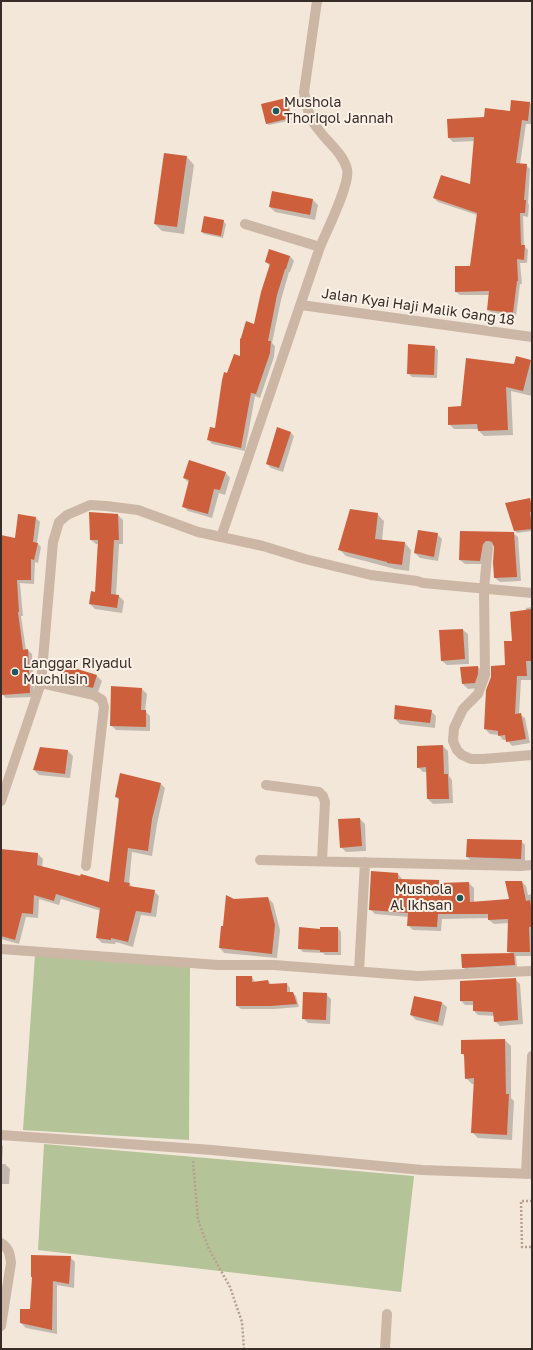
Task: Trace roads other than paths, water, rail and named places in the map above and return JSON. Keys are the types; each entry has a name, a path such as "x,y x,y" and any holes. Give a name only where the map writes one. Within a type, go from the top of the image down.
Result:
{"street":[{"path":"220,537 320,247 345,186 347,169 340,154 318,129 306,106 304,92 316,1"},
{"path":"245,224 320,247"},
{"name":"Jalan Kyai Haji Malik Gang 18","path":"301,305 532,337"},
{"path":"1,801 41,683 52,542 59,522 67,514 90,505 138,510 198,532 262,546 305,559 371,575 417,581 422,583 532,593"},
{"path":"488,548 484,589 485,675 478,694 463,709 454,728 453,741 457,750 462,755 471,759 532,755"},
{"path":"41,683 94,695 102,700 104,706 86,866"},
{"path":"266,785 319,792 323,796 325,802 322,861"},
{"path":"260,860 521,866 532,865"},
{"path":"359,971 365,862"},
{"path":"1,949 218,965 274,965 418,976 532,971"},
{"path":"1,1135 192,1148 422,1170 529,1174 532,1056"},
{"path":"1,1243 7,1247 11,1263 1,1326"},
{"path":"385,1349 387,1314"}],"place":[{"name":"Mushola Thoriqol Jannah","path":"276,111"},
{"name":"Langgar Riyadul Muchlisin","path":"15,672"},
{"name":"Mushola Al Ikhsan","path":"460,898"}]}
